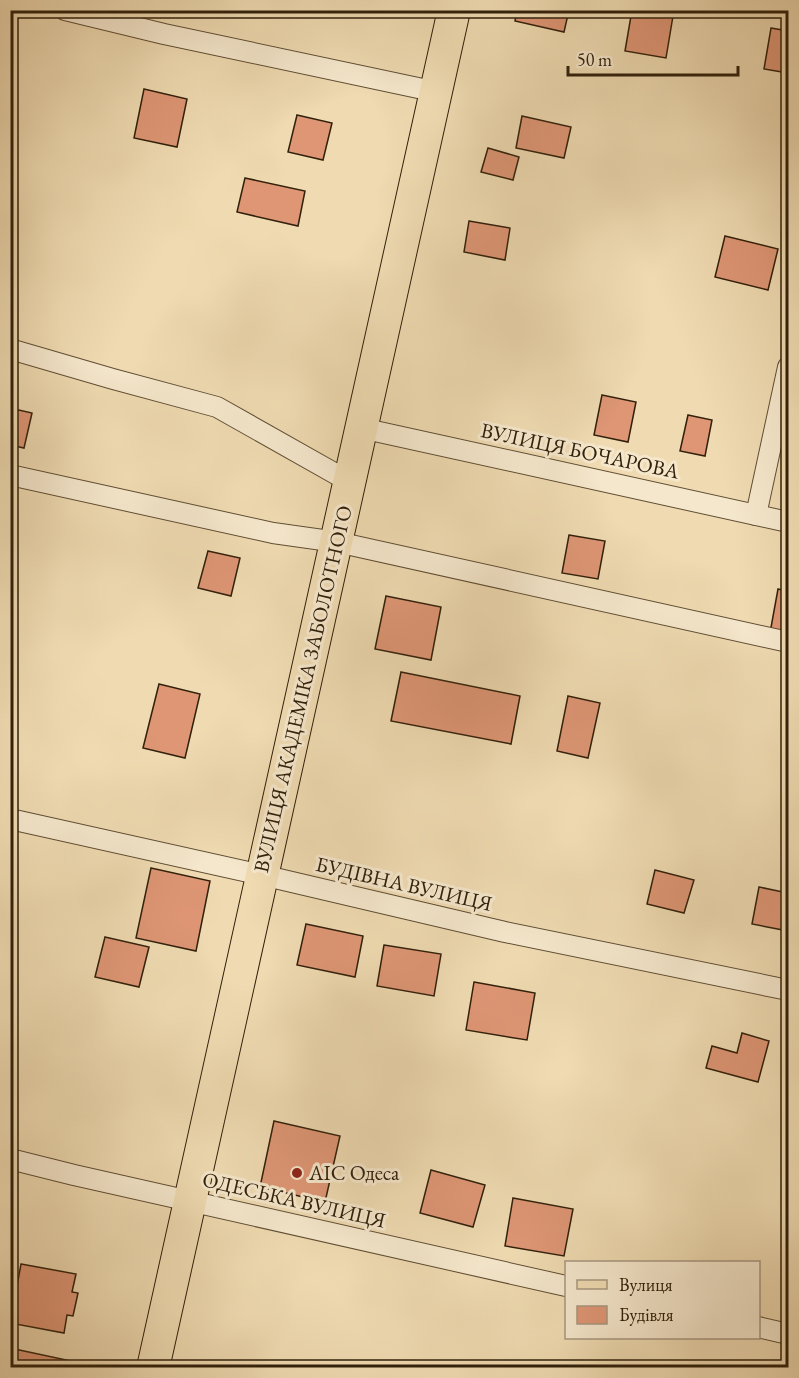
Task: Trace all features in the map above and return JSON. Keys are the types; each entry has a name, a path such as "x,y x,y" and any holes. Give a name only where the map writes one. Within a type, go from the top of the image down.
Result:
{"main road":[{"name":"ВУЛИЦЯ АКАДЕМІКА ЗАБОЛОТНОГО","path":"153,1368 454,10"}],"street":[{"path":"65,10 87,13 164,34 437,92"},
{"path":"10,350 217,407 350,482"},
{"path":"756,515 789,367"},
{"name":"ВУЛИЦЯ БОЧАРОВА","path":"361,428 789,522"},
{"path":"10,475 273,533 337,542 789,642"},
{"name":"БУДІВНА ВУЛИЦЯ","path":"10,819 505,932 789,990"},
{"name":"ОДЕСЬКА ВУЛИЦЯ","path":"10,1159 565,1286"},
{"path":"760,1327 789,1334"}],"building":[{"path":"517,10 569,10 564,32 515,21"},
{"path":"632,10 674,10 666,58 625,51"},
{"path":"771,28 788,31 788,73 764,69"},
{"path":"144,89 187,99 177,147 134,138"},
{"path":"297,115 332,123 323,160 288,152"},
{"path":"522,116 571,127 564,158 516,148"},
{"path":"488,148 519,157 513,180 481,172"},
{"path":"245,178 305,191 298,226 237,212"},
{"path":"469,221 510,228 505,260 464,252"},
{"path":"725,236 778,249 768,290 715,277"},
{"path":"602,395 636,402 628,442 594,435"},
{"path":"10,408 32,413 24,448 10,445"},
{"path":"688,415 712,420 705,456 680,451"},
{"path":"10,514 16,515 10,538"},
{"path":"569,535 605,541 598,579 562,573"},
{"path":"208,551 240,558 231,596 198,588"},
{"path":"778,589 788,591 788,636 770,633"},
{"path":"386,596 441,607 431,660 375,649"},
{"path":"401,672 520,696 511,744 391,721"},
{"path":"159,684 200,694 185,758 143,748"},
{"path":"568,696 600,703 588,758 557,751"},
{"path":"151,868 210,881 196,951 136,938"},
{"path":"655,870 694,880 684,913 647,904"},
{"path":"759,887 788,893 788,931 752,924"},
{"path":"306,924 363,936 355,977 297,965"},
{"path":"105,937 149,947 139,987 95,977"},
{"path":"384,945 441,954 434,996 377,986"},
{"path":"474,982 535,993 527,1040 466,1030"},
{"path":"742,1033 769,1041 758,1082 706,1068 712,1046 737,1053"},
{"name":"АІС Одеса","path":"274,1121 340,1136 325,1202 260,1187"},
{"path":"431,1170 485,1185 473,1227 420,1213"},
{"path":"513,1198 573,1209 564,1256 505,1246"},
{"path":"21,1264 76,1274 72,1292 78,1293 73,1316 67,1315 64,1333 10,1323 10,1296 15,1297"},
{"path":"10,1348 71,1361 69,1368 10,1368"}],"place":[{"name":"АІС Одеса","path":"297,1173"}]}
